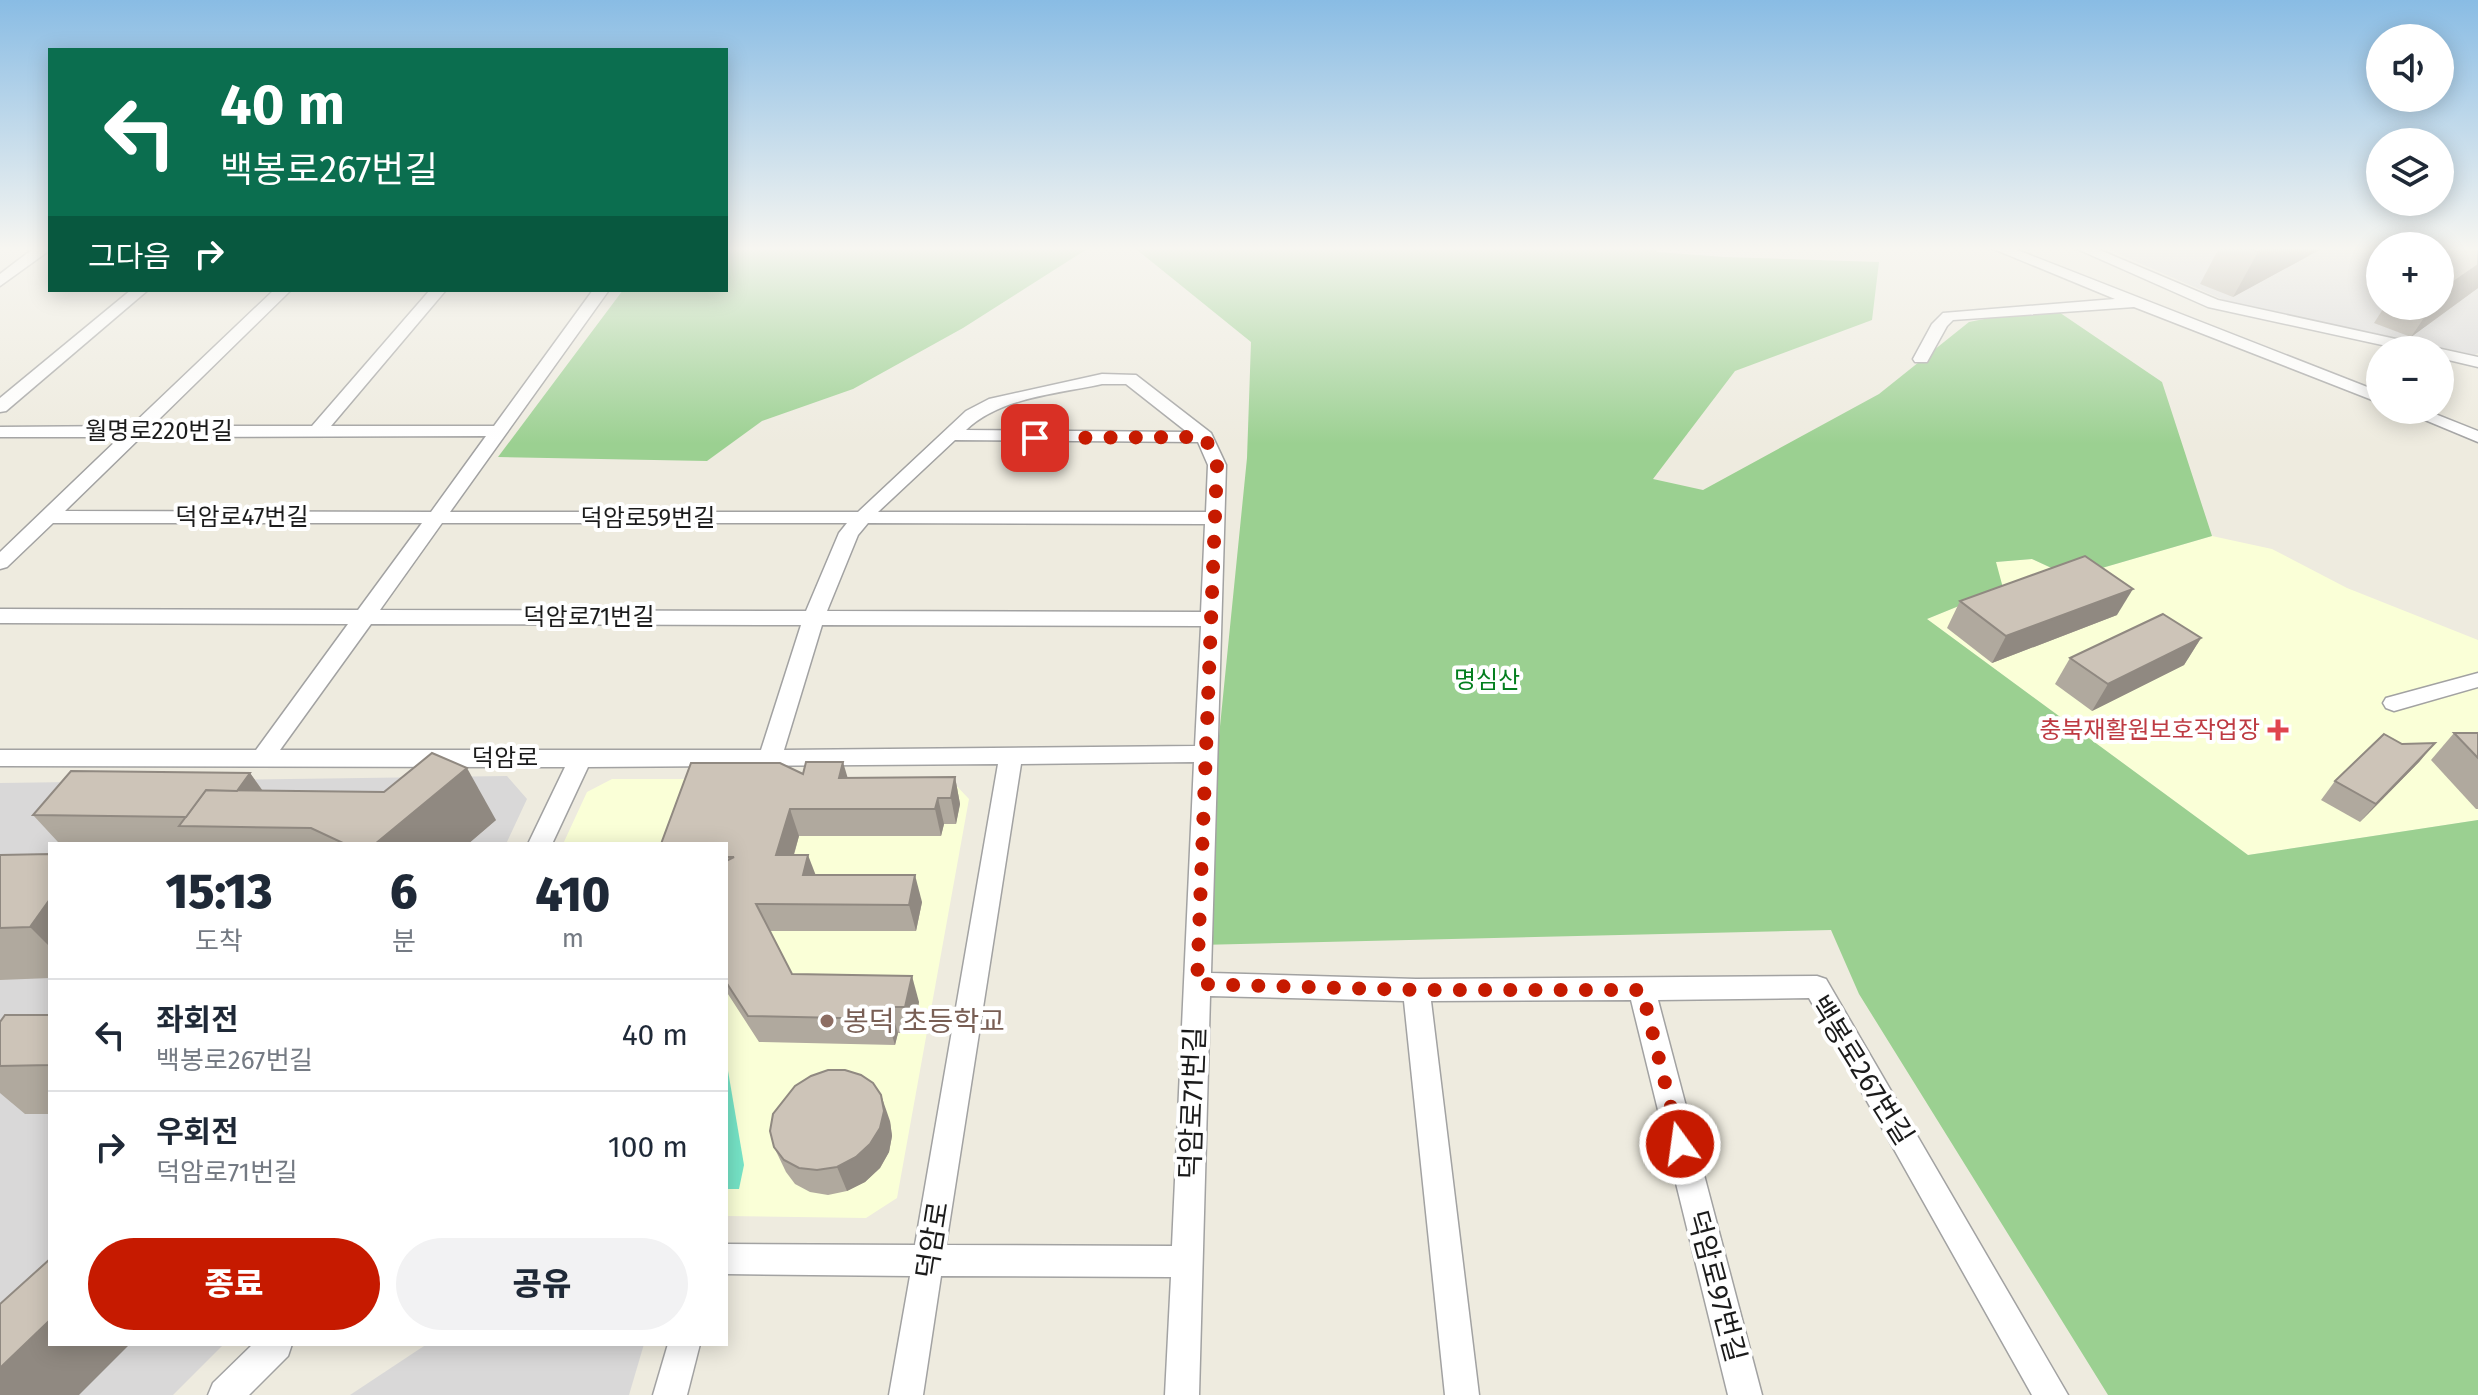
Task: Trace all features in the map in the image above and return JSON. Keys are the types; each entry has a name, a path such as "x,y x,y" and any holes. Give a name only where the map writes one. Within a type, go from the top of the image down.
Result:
{"street":[{"path":"0,407 112,313"},
{"path":"0,563 259,313"},
{"path":"317,431 419,313"},
{"path":"263,757 584,313"},
{"path":"1921,359 1940,324 1949,316 1989,313"},
{"path":"2168,313 2366,392"},
{"path":"2248,313 2366,337"},
{"path":"2454,356 2478,362"},
{"path":"770,757 814,618 849,533 860,518 972,415 995,403 1115,378 1139,383 1205,437"},
{"path":"2445,424 2478,437"},
{"name":"월명로220번길","path":"0,432 498,431"},
{"path":"950,435 975,438 1205,437"},
{"name":"덕암로71번길","path":"1182,1395 1217,465 1205,437"},
{"name":"덕암로47번길","path":"48,517 436,518"},
{"name":"덕암로59번길","path":"436,518 860,518"},
{"path":"860,518 1215,518"},
{"path":"0,616 365,617"},
{"name":"덕암로71번길","path":"365,617 1210,619"},
{"path":"2394,703 2478,680"},
{"name":"덕암로","path":"906,1395 1011,754"},
{"name":"덕암로","path":"0,758 580,759 1205,754"},
{"path":"541,842 580,759"},
{"name":"백봉로267번길","path":"1197,984 1416,990 1817,987 2051,1395"},
{"path":"1416,990 1462,1395"},
{"name":"덕암로97번길","path":"1642,990 1745,1395"},
{"path":"728,1259 1187,1262"},
{"path":"225,1395 274,1346"},
{"path":"670,1395 683,1346"}],"shaded area":[{"path":"2276,313 2366,313 2366,320 2454,320 2454,313 2478,313 2478,353 2454,351 2454,336 2385,336"},
{"name":"충북재활원보호작업장","path":"2212,536 2272,549 2347,588 2478,640 2478,820 2248,855 1927,619 2003,588 1995,562 2032,559 2071,577"},
{"path":"507,776 527,799 507,842 48,842 48,1346 222,1346 173,1395 0,1395 0,783"},
{"name":"봉덕 초등학교","path":"612,779 950,779 969,799 897,1198 866,1218 728,1216 728,842 564,842 587,792"},
{"path":"424,1346 643,1346 629,1395 350,1395"}],"green space":[{"name":"명심산","path":"606,313 986,313 853,389 762,421 707,461 498,457"},
{"name":"명심산","path":"1215,313 1873,313 1872,320 1735,371 1653,479 1703,490 1879,394 1969,322 2014,313 2060,313 2162,382 2212,536 2071,577 2032,559 1996,562 2003,588 1927,619 2248,855 2478,820 2478,1395 2108,1395 1859,994 1831,930 1198,945 1247,458 1251,342"},
{"path":"728,1071 744,1165 739,1189 728,1189"}],"building":[{"path":"2085,556 2133,589 2006,636 1960,601"},
{"path":"2163,614 2201,638 2108,684 2070,658"},
{"path":"2454,733 2478,733 2478,758"},
{"path":"2384,734 2402,744 2435,743 2376,804 2335,781"},
{"path":"432,753 467,768 377,842 341,842 311,828 179,826 206,790 384,792"},
{"path":"806,762 843,762 839,778 955,777 951,798 938,798 935,809 790,809 776,855 808,855 803,875 915,875 909,905 756,904 792,974 912,976 905,1007 890,1007 887,1019 748,1016 728,985 728,860 734,857 728,857 728,842 662,842 691,763 780,763 803,774"},
{"path":"71,771 250,773 237,791 206,790 186,817 33,815"},
{"path":"48,854 48,902 30,927 0,928 0,855"},
{"path":"5,1015 48,1015 48,1065 0,1066 0,1022"},
{"path":"828,1070 845,1070 873,1083 881,1095 884,1111 880,1128 870,1144 856,1157 837,1167 817,1170 799,1168 784,1160 774,1147 770,1131 773,1114 795,1086"},
{"path":"48,1261 48,1322 0,1368 0,1304"}],"place":[{"name":"충북재활원보호작업장","path":"2278,730"},
{"name":"봉덕 초등학교","path":"827,1021"}],"route":[{"path":"1035,438 1205,437 1212,448 1217,465 1197,984 1416,990 1642,990 1680,1144"}]}
